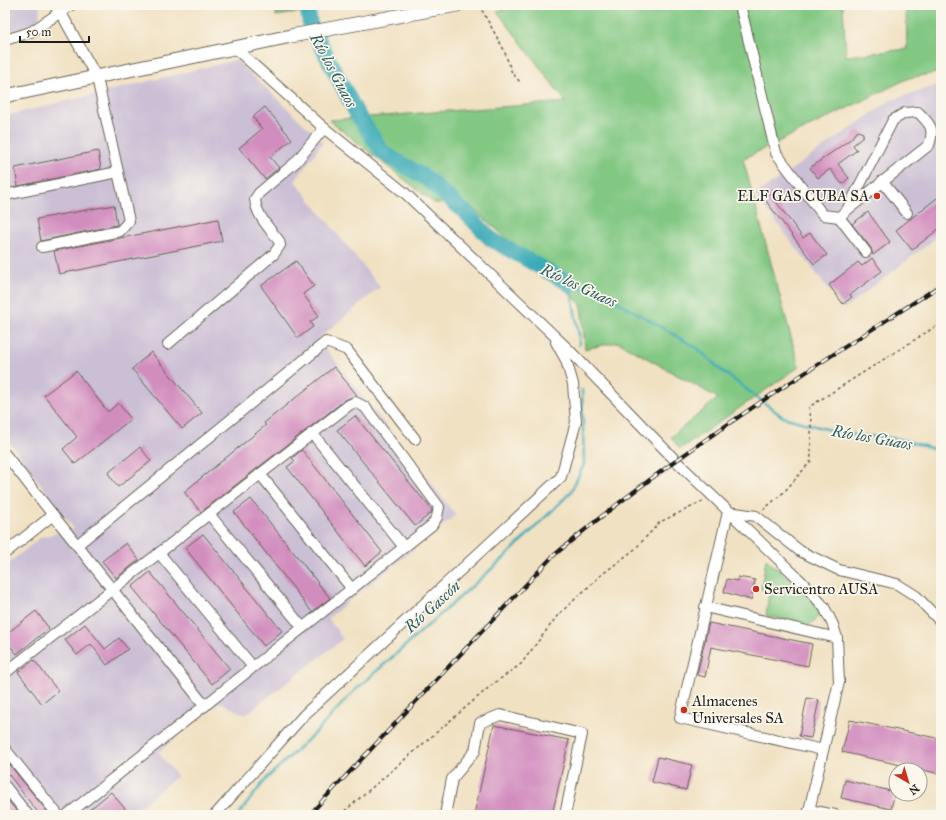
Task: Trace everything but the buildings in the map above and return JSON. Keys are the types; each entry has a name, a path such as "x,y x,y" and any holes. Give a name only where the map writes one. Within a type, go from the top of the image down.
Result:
{"main road":[{"path":"5,96 236,49 291,36 457,5"}],"street":[{"path":"42,247 120,231 129,221 97,78 61,13 54,5"},
{"path":"5,40 31,32 72,5"},
{"path":"740,5 776,153 823,215 843,213 929,145 933,134 929,123 918,112 905,113 893,120 843,213"},
{"path":"236,49 324,128 406,194 551,333 728,512 802,582 824,607 833,625 837,638 840,682 809,812 835,815"},
{"path":"168,344 274,254 280,245 279,241 255,205 255,199 259,193 296,162 324,128"},
{"path":"5,195 118,172"},
{"path":"882,181 907,213"},
{"path":"843,213 866,252"},
{"path":"216,815 304,715 561,477 576,422 573,384 566,360 551,333"},
{"path":"77,545 326,342 347,350 415,439"},
{"path":"5,673 312,433 349,405 356,402 365,407 439,507 437,517 432,525 68,815"},
{"path":"312,433 404,547"},
{"path":"5,454 205,706"},
{"path":"260,474 352,589"},
{"path":"728,512 756,516 800,551 839,570 897,584 916,596 941,622"},
{"path":"728,512 680,718 823,750"},
{"path":"208,514 303,628"},
{"path":"5,553 53,515"},
{"path":"159,553 253,667"},
{"path":"705,607 837,638"},
{"path":"445,815 452,780 475,751 480,723 500,715 582,734 565,815"},
{"path":"5,748 58,815"},
{"path":"5,786 28,815"}],"path":[{"path":"479,5 504,50 512,73 520,82"},
{"path":"756,516 784,492 811,461 810,449 812,424 809,408 941,323"},
{"path":"340,815 492,684 521,664 558,615 600,576 635,549 660,522 701,501 717,501"}],"shaded area":[{"path":"5,5 40,5 39,22 5,33"},
{"path":"236,60 323,142 295,181 380,287 318,339 456,515 328,618 343,639 245,715 220,702 158,752 177,776 129,815 5,815 5,566 41,537 74,529 5,436 5,116"},
{"path":"941,84 941,234 844,309 755,195 891,100"}],"green space":[{"path":"276,5 345,5 276,16"},
{"path":"530,5 843,5 846,56 907,49 906,5 941,5 941,72 909,78 743,159 799,367 680,449 671,437 718,398 618,342 585,349 581,304 469,205 434,203 329,120 566,102 497,11"},
{"path":"766,559 815,603 819,611 816,620 809,625 766,616 769,593 761,589"}],"waterway":[{"name":"Río los Guaos","path":"307,5 310,24 357,114 383,153 426,178 466,213 491,239 570,284"},
{"name":"Río los Guaos","path":"579,345 579,335 570,284 611,298 697,348 721,370 783,417 844,434 900,439 941,451"},
{"name":"Río Gascón","path":"238,815 266,779 320,728 352,693 505,557 571,492 584,464 582,390"}],"railway":[{"path":"309,815 552,557 598,519 693,448 791,382 941,285"}],"place":[{"name":"ELF GAS CUBA SA","path":"877,196"},
{"name":"Servicentro AUSA","path":"756,589"},
{"name":"Almacenes Universales SA","path":"684,710"}]}
